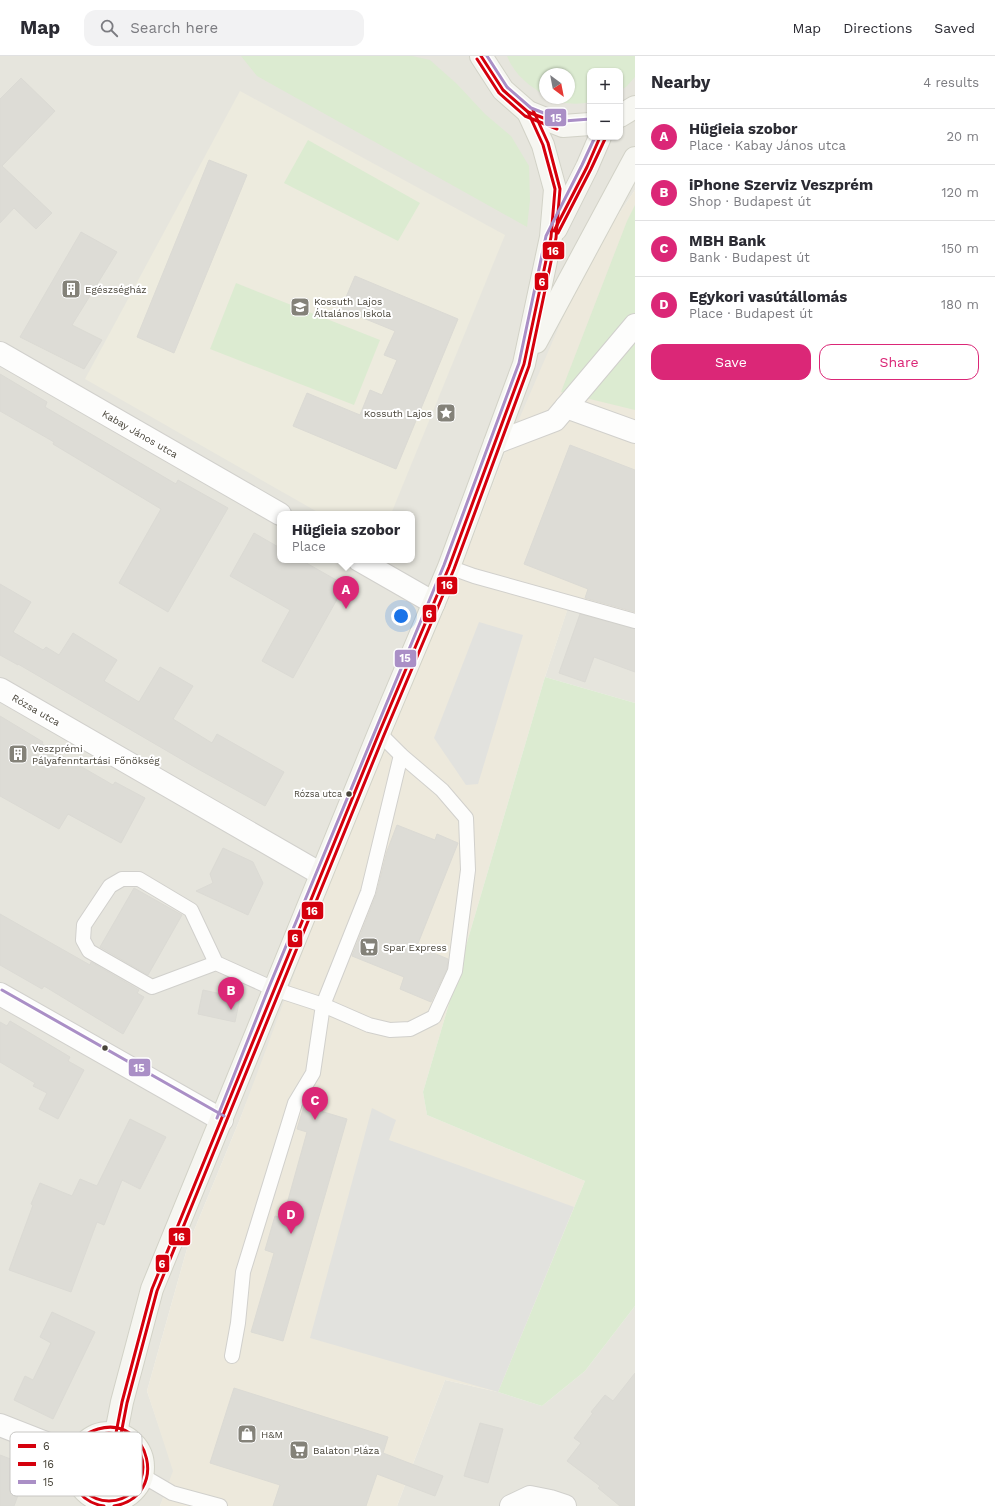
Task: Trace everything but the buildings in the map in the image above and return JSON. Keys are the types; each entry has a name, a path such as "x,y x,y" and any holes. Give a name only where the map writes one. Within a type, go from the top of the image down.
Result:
{"main road":[{"path":"479,57 503,90 528,112 563,126 587,124"},
{"path":"623,114 635,107"},
{"path":"116,1432 122,1402 152,1289 379,733 449,567 524,364 551,237 555,189 543,144 528,112"},
{"path":"551,237 587,167 599,140"},
{"path":"524,364 635,158"},
{"path":"142,1457 144,1462 143,1476"},
{"path":"92,1502 117,1501 129,1496"}],"street":[{"path":"495,443 555,420 635,325"},
{"name":"Kabay János utca","path":"0,353 277,512"},
{"path":"566,407 635,432"},
{"path":"364,563 434,603"},
{"name":"Rózsa utca","path":"0,689 321,874"},
{"path":"0,994 222,1120"},
{"path":"0,1425 18,1432"},
{"path":"521,1502 550,1501 565,1506"}],"lane":[{"path":"449,567 474,576 635,621"},
{"path":"216,963 152,988 89,950 83,940 84,925 110,886 122,879 139,879 191,910 216,963 274,989 323,1005 369,1025 390,1030 410,1029 434,1017 455,971 468,870 466,818 442,790 379,733"},
{"path":"232,1356 238,1323 243,1272 294,1103 313,1073 323,1005 368,892 401,754"},
{"path":"143,1476 172,1493 220,1506"}],"shaded area":[{"path":"0,56 635,56 635,190 603,237 507,447 446,606 430,639 240,1119 188,1245 147,1391 174,1471 160,1506 0,1506"},
{"name":"Kossuth Lajos Általános Iskola","path":"240,91 505,235 392,511 316,511 85,379"},
{"path":"635,190 635,627 570,602 545,677 423,1092 427,1115 585,1181 498,1392 445,1380 397,1506 160,1506 173,1471 147,1391 188,1245 240,1119 329,881 430,639 446,606 507,447 570,301 603,237"},
{"path":"570,601 635,627 635,703 545,677"},
{"path":"479,622 523,635 478,784 466,785 434,738"},
{"path":"372,1108 396,1120 389,1140 574,1207 498,1392 310,1338"},
{"path":"635,1306 635,1506 397,1506 445,1380 498,1392 542,1406 585,1371"}],"green space":[{"path":"241,56 412,56 430,60 457,84 485,114 511,136 529,166 530,200 527,227 257,76"},
{"path":"507,56 635,56 635,77 623,88 623,68 587,68 587,103 575,104 575,68 539,68 539,92 518,74"},
{"path":"308,140 420,203 398,241 284,183"},
{"path":"635,205 635,410 561,392 627,221"},
{"path":"236,283 380,340 354,405 210,349"},
{"path":"545,677 635,703 635,1306 585,1371 542,1406 498,1392 585,1181 427,1115 423,1092"},
{"path":"142,1457 143,1474 142,1477"},
{"path":"90,1496 128,1496 116,1501 102,1501"}],"transit line":[{"name":"6","path":"481,56 503,90 528,112 559,124"},
{"name":"15","path":"487,56 507,87 531,108 564,121 587,119"},
{"name":"16","path":"477,59 499,93 525,116 557,129"},
{"name":"16","path":"121,1432 127,1403 157,1291 384,735 454,569 529,366 556,238 560,189 548,143 533,110"},
{"name":"6","path":"116,1432 122,1402 152,1289 379,733 449,567 524,364 551,237 555,189 543,145 528,112"},
{"name":"15","path":"217,1118 269,987 444,565 519,363 546,236 594,140"},
{"name":"6","path":"554,231 587,167 599,140"},
{"name":"16","path":"558,233 605,140"},
{"name":"15","path":"2,990 224,1116"},
{"name":"16","path":"90,1432 98,1429 116,1428 127,1432"},
{"name":"16","path":"142,1447 146,1458 147,1474 142,1488"},
{"name":"6","path":"142,1457 143,1467"},
{"name":"6","path":"142,1477 143,1467"},
{"name":"16","path":"84,1496 95,1503 104,1506"},
{"name":"6","path":"90,1496 102,1501 116,1501 128,1496"},
{"name":"16","path":"114,1506 132,1499 135,1496"}],"place":[{"name":"Egészségház","path":"71,289"},
{"name":"Kossuth Lajos Általános Iskola","path":"300,307"},
{"name":"Kossuth Lajos","path":"446,413"},
{"name":"Hügieia szobor","path":"346,609"},
{"name":"Veszprémi Pályafenntartási Főnökség","path":"18,754"},
{"name":"Rózsa utca","path":"349,794"},
{"name":"Spar Express","path":"369,947"},
{"name":"iPhone Szerviz Veszprém","path":"231,1010"},
{"name":"MBH Bank","path":"315,1120"},
{"name":"Egykori vasútállomás","path":"291,1234"},
{"name":"H&M","path":"247,1434"},
{"name":"Balaton Pláza","path":"299,1450"}]}
